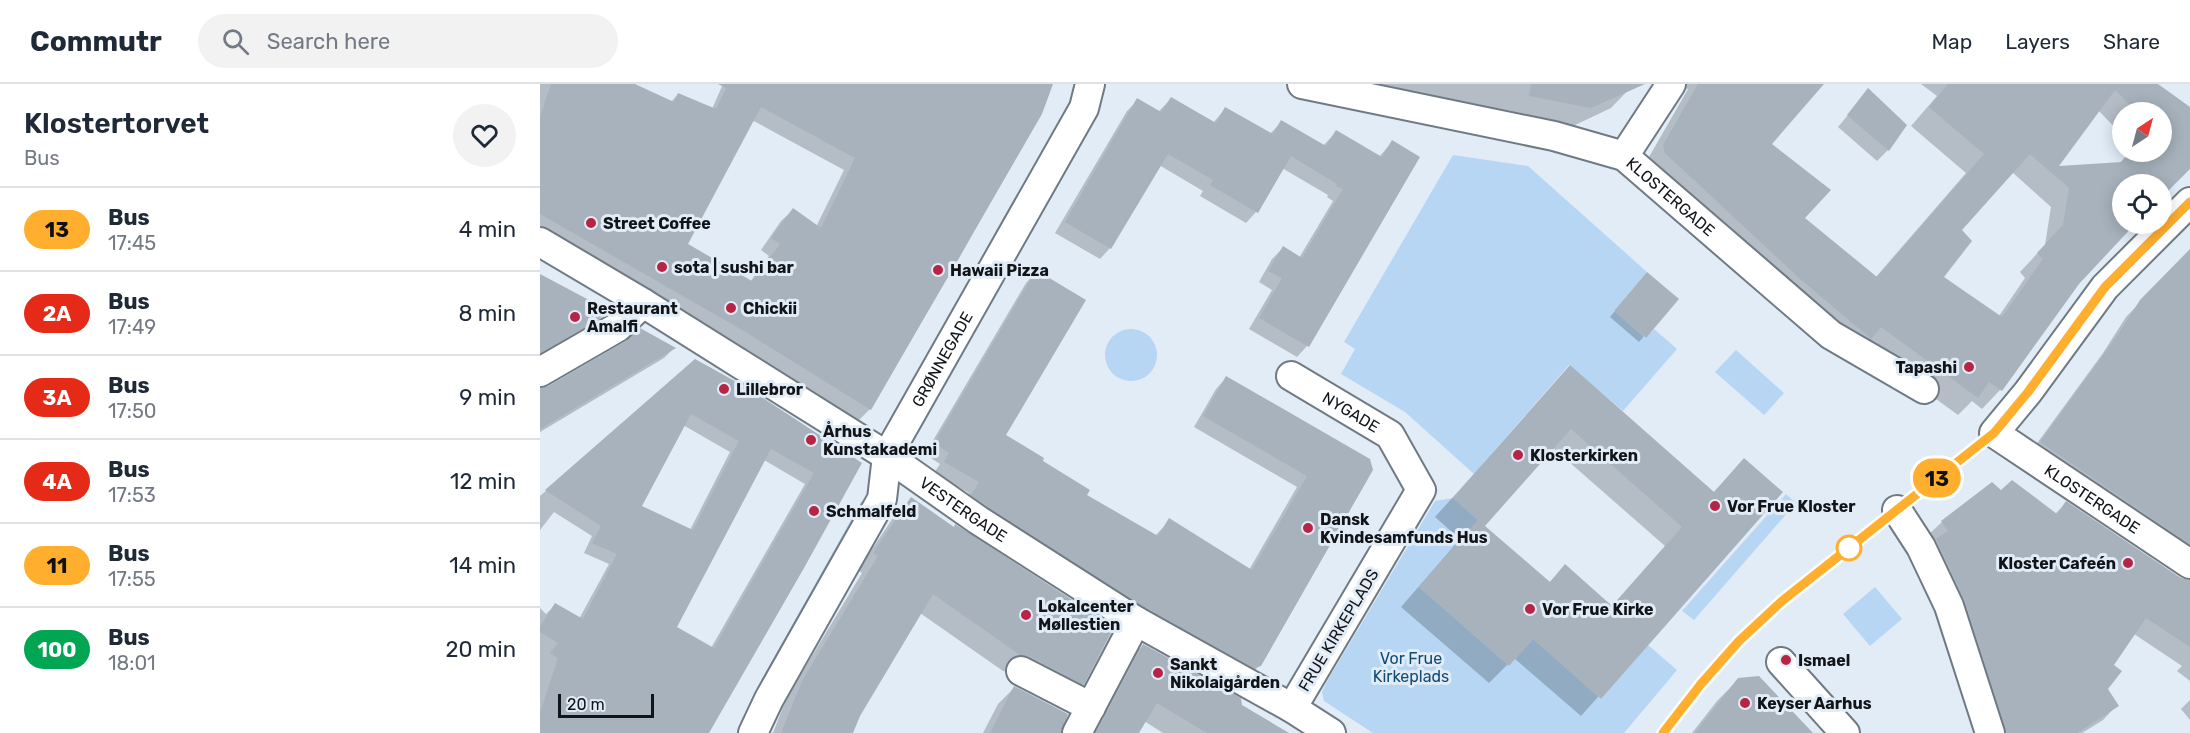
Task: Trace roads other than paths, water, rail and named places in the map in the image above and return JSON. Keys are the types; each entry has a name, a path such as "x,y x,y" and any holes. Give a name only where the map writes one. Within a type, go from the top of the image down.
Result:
{"street":[{"name":"GRØNNEGADE","path":"753,733 769,699 882,499 887,456 1084,108 1090,84"},
{"name":"KLOSTERGADE","path":"1302,84 1554,136 1624,156 1831,335 1924,389"},
{"path":"1624,156 1671,84"},
{"name":"KLOSTERGADE","path":"2190,202 2105,287 2028,392 1994,433 2190,564"},
{"name":"VESTERGADE","path":"540,242 643,303 887,456 978,520 1136,621 1292,708 1331,733"},
{"path":"540,372 618,327 643,303"},
{"name":"NYGADE","path":"1291,376 1390,435 1420,490"},
{"name":"FRUE KIRKEPLADS","path":"1292,708 1420,490"},
{"path":"1897,510 1921,547 1949,606 1989,733"},
{"path":"1077,733 1136,621"},
{"path":"1781,662 1845,733"},
{"path":"1021,671 1091,707"}],"place":[{"name":"Street Coffee","path":"591,223"},
{"name":"sota | sushi bar","path":"662,267"},
{"name":"Hawaii Pizza","path":"938,270"},
{"name":"Chickii","path":"731,308"},
{"name":"Restaurant Amalfi","path":"575,317"},
{"name":"Tapashi","path":"1969,367"},
{"name":"Lillebror","path":"724,389"},
{"name":"Århus Kunstakademi","path":"811,440"},
{"name":"Klosterkirken","path":"1518,455"},
{"name":"Vor Frue Kloster","path":"1715,506"},
{"name":"Schmalfeld","path":"814,511"},
{"name":"Dansk Kvindesamfunds Hus","path":"1308,528"},
{"name":"Kloster Cafeén","path":"2128,563"},
{"name":"Vor Frue Kirke","path":"1530,609"},
{"name":"Lokalcenter Møllestien","path":"1026,615"},
{"name":"Ismael","path":"1786,660"},
{"name":"Sankt Nikolaigården","path":"1158,673"},
{"name":"Keyser Aarhus","path":"1745,703"}],"park label":[{"name":"Vor Frue Kirkeplads","path":"1411,667"}]}
